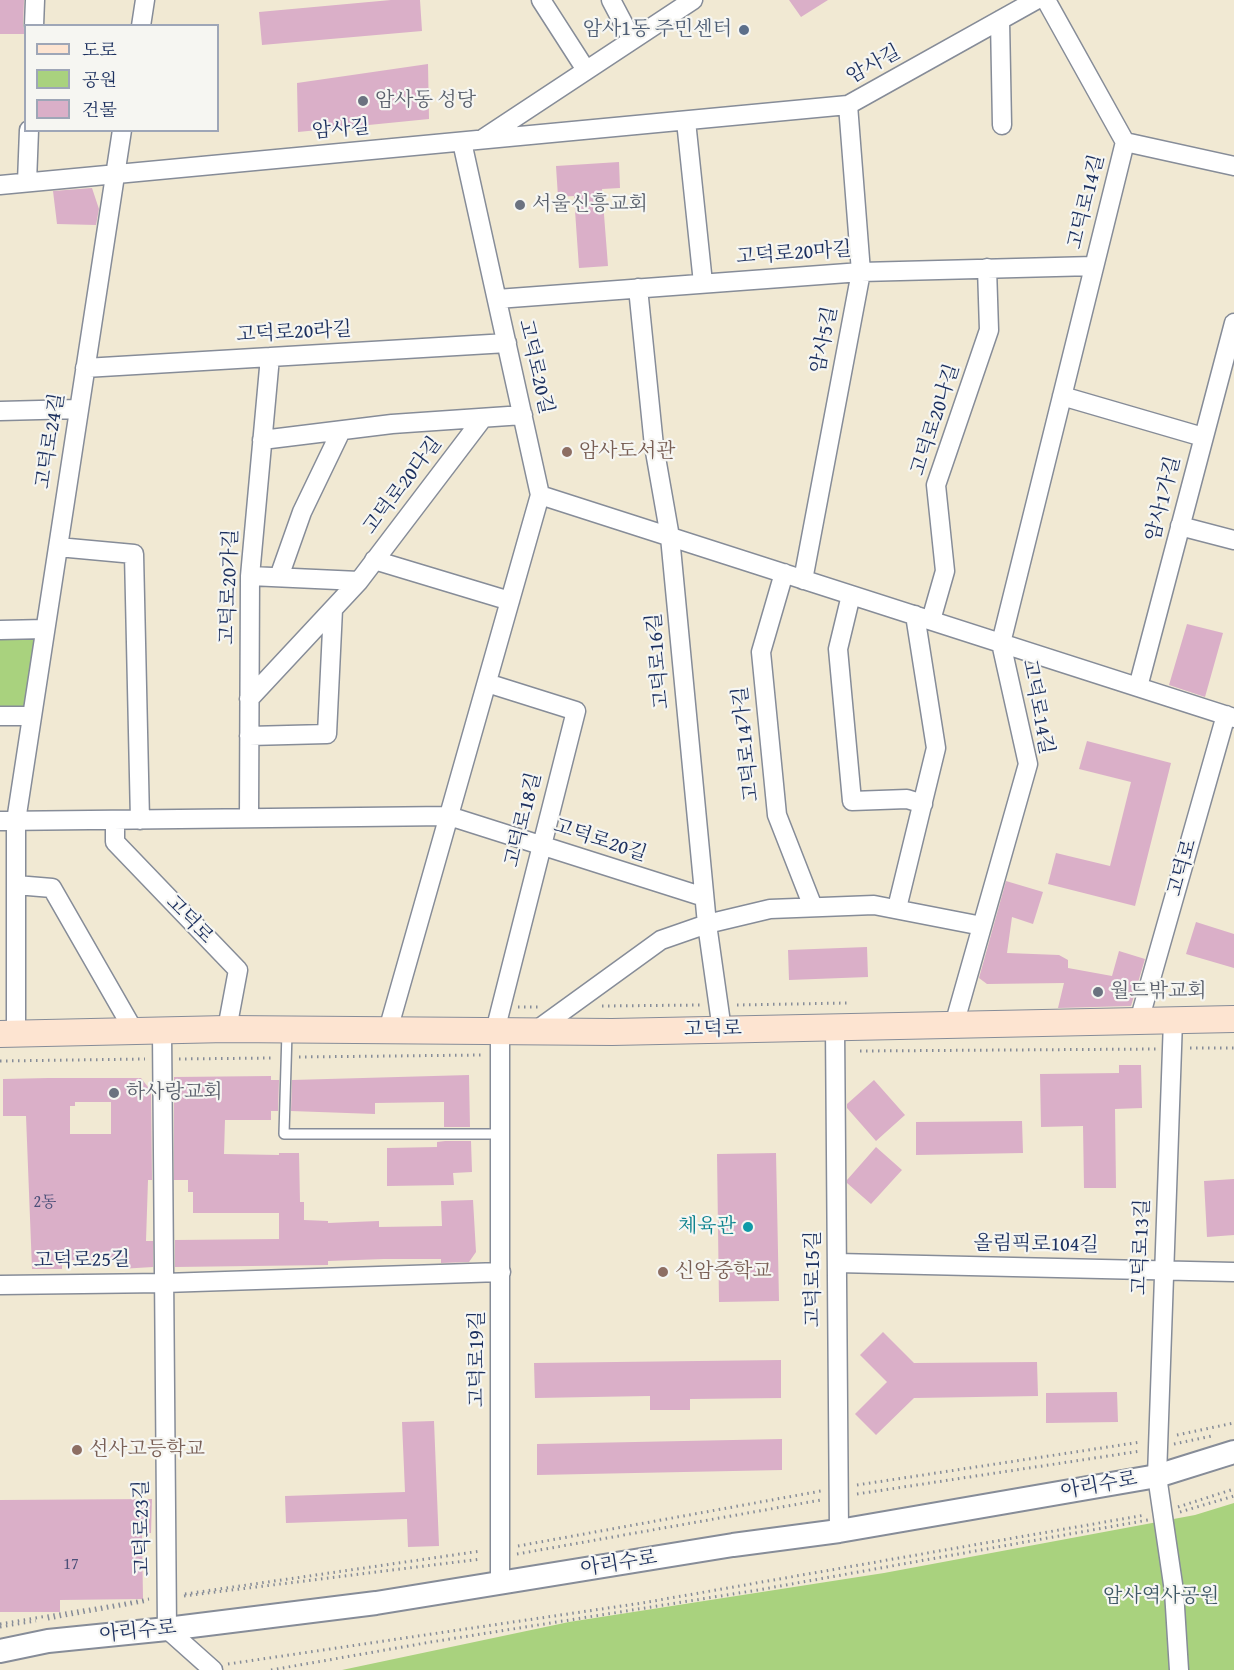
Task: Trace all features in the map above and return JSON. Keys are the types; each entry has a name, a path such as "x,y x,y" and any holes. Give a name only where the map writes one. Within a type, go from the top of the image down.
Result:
{"main road":[{"name":"고덕로","path":"8,1034 227,1029 388,1030 499,1023 534,1032 1234,1019"}],"street":[{"path":"34,24 35,0"},
{"path":"141,24 145,0"},
{"path":"541,0 586,70"},
{"path":"611,0 632,40"},
{"path":"481,140 632,40 673,7 693,0"},
{"name":"암사길","path":"0,185 848,105 1036,0"},
{"name":"고덕로14길","path":"954,1025 1028,764 1001,643 1125,142 1046,0"},
{"path":"1000,20 1002,125"},
{"name":"암사5길","path":"803,580 861,272 848,105"},
{"path":"686,121 703,283"},
{"path":"27,182 29,132"},
{"name":"고덕로24길","path":"8,1034 8,930 16,885 8,821 32,716 122,132"},
{"name":"고덕로20길","path":"388,1030 540,495 462,142"},
{"path":"1125,142 1234,165"},
{"name":"고덕로20마길","path":"497,299 861,272 1094,266"},
{"name":"고덕로20나길","path":"923,618 945,571 936,485 988,330 987,268"},
{"name":"고덕로16길","path":"638,288 654,447 670,537 706,924 723,1030"},
{"name":"암사1가길","path":"1138,687 1203,437 1230,351 1234,323"},
{"name":"고덕로20라길","path":"85,368 507,343"},
{"name":"고덕로20가길","path":"249,818 250,576 270,357"},
{"path":"1062,396 1203,437"},
{"path":"0,411 79,409"},
{"name":"고덕로20다길","path":"262,440 392,424 523,416"},
{"name":"고덕로20다길","path":"249,699 358,581 483,418"},
{"path":"279,577 302,512 341,430"},
{"path":"540,495 1230,717"},
{"path":"1180,526 1234,540"},
{"path":"58,547 134,554 140,820"},
{"path":"374,560 510,601"},
{"name":"고덕로14가길","path":"784,573 761,652 777,815 813,907"},
{"path":"250,576 358,581"},
{"path":"851,595 838,649 852,801 908,799 923,804"},
{"path":"249,736 327,734 333,609"},
{"path":"897,908 936,748 923,618"},
{"path":"0,630 45,629"},
{"name":"고덕로18길","path":"487,683 576,711 540,845 499,1023"},
{"path":"0,716 32,716"},
{"name":"고덕로","path":"1140,1021 1230,717"},
{"path":"8,821 449,816"},
{"name":"고덕로20길","path":"449,816 704,897"},
{"name":"고덕로","path":"115,820 115,842 238,970 227,1029"},
{"path":"16,885 52,888 134,1032"},
{"path":"534,1032 661,940 706,924 770,909 874,905 982,926"},
{"name":"고덕로13길","path":"1173,1020 1157,1476 1173,1591 1179,1670"},
{"name":"고덕로19길","path":"499,1023 501,1134 500,1584"},
{"name":"고덕로15길","path":"835,1028 839,1531"},
{"name":"고덕로23길","path":"162,1031 167,1629"},
{"name":"올림픽로104길","path":"837,1263 1234,1272"},
{"path":"164,1283 501,1272"},
{"name":"고덕로25길","path":"0,1284 164,1283"},
{"name":"아리수로","path":"0,1651 48,1641 376,1604 733,1545 839,1531 1157,1476 1234,1452"},
{"path":"167,1629 211,1669"}],"lane":[{"path":"287,1029 284,1134 501,1134"}],"path":[{"path":"499,1023 569,1006 857,1003"},
{"path":"166,1597 500,1553 839,1492 1158,1444 1234,1423"},
{"path":"0,1626 166,1597 500,1553 839,1492 1212,1436"},
{"path":"211,1669 642,1603 1163,1515 1234,1489"},
{"path":"271,1670 758,1590 1163,1515 1234,1496"}],"green space":[{"path":"0,637 39,637 26,708 0,708"},
{"name":"암사역사공원","path":"1234,1503 1234,1670 342,1670 569,1622 884,1573 1195,1515"}],"building":[{"path":"0,0 24,0 24,34 0,34"},
{"path":"391,0 420,0 422,31 262,45 259,12"},
{"path":"789,0 828,0 801,17"},
{"name":"암사동 성당","path":"428,64 429,119 298,132 297,83"},
{"path":"619,162 620,188 602,189 608,266 579,268 574,196 558,197 556,166"},
{"path":"92,188 99,209 96,225 57,224 53,191"},
{"path":"1187,624 1223,633 1205,697 1169,685"},
{"path":"1087,741 1171,763 1135,906 1048,884 1056,853 1110,866 1131,782 1079,769"},
{"path":"1006,881 1043,892 1033,924 1012,917 1007,953 1059,955 1068,960 1068,968 1112,976 1119,951 1145,959 1131,1006 1058,1008 1064,983 987,984 979,978"},
{"path":"1196,922 1234,934 1234,968 1186,954"},
{"path":"867,947 868,977 789,980 788,950"},
{"path":"1119,1065 1141,1065 1142,1108 1115,1109 1116,1188 1084,1188 1083,1126 1041,1127 1040,1074 1119,1073"},
{"path":"469,1075 470,1127 444,1127 444,1102 375,1103 375,1114 291,1111 292,1080"},
{"path":"271,1076 271,1080 279,1080 278,1111 271,1111 271,1120 225,1120 224,1154 299,1153 300,1202 304,1202 304,1220 328,1221 328,1223 379,1221 379,1227 442,1226 441,1201 473,1200 476,1252 469,1262 441,1263 441,1259 384,1259 328,1261 328,1265 175,1267 175,1240 279,1239 279,1213 193,1213 193,1192 188,1192 188,1180 174,1180 174,1077"},
{"path":"141,1078 151,1091 152,1180 148,1180 146,1241 153,1241 153,1267 120,1269 120,1261 62,1260 62,1269 32,1269 26,1116 3,1116 3,1079","holes":["75,1102 111,1102 111,1134 70,1134 70,1106 75,1106"]},
{"path":"874,1080 905,1115 876,1141 847,1108 847,1104"},
{"path":"1022,1121 1023,1153 916,1155 916,1122"},
{"path":"471,1141 472,1172 453,1173 454,1185 387,1186 387,1148 437,1147 437,1142"},
{"path":"876,1147 902,1170 871,1204 847,1183 847,1180"},
{"name":"체육관","path":"776,1153 779,1301 719,1302 717,1154"},
{"path":"1234,1179 1234,1235 1207,1237 1204,1181"},
{"path":"883,1332 914,1363 1037,1362 1038,1396 914,1398 876,1435 855,1414 887,1382 860,1355"},
{"path":"781,1360 781,1398 690,1399 690,1410 650,1410 650,1396 535,1398 534,1363"},
{"path":"1117,1392 1118,1422 1046,1423 1046,1393"},
{"path":"434,1421 439,1546 408,1547 407,1519 286,1523 285,1496 405,1492 402,1422"},
{"path":"782,1439 782,1470 537,1475 537,1444"},
{"name":"선사고등학교","path":"152,1499 151,1533 142,1534 143,1599 60,1600 60,1612 0,1612 0,1500"}],"place":[{"name":"암사1동 주민센터","path":"744,30"},
{"name":"암사동 성당","path":"363,101"},
{"name":"서울신흥교회","path":"520,205"},
{"name":"암사도서관","path":"567,452"},
{"name":"월드밖교회","path":"1098,992"},
{"name":"하사랑교회","path":"114,1093"},
{"name":"체육관","path":"748,1227"},
{"name":"신암중학교","path":"663,1272"},
{"name":"선사고등학교","path":"77,1450"}]}
